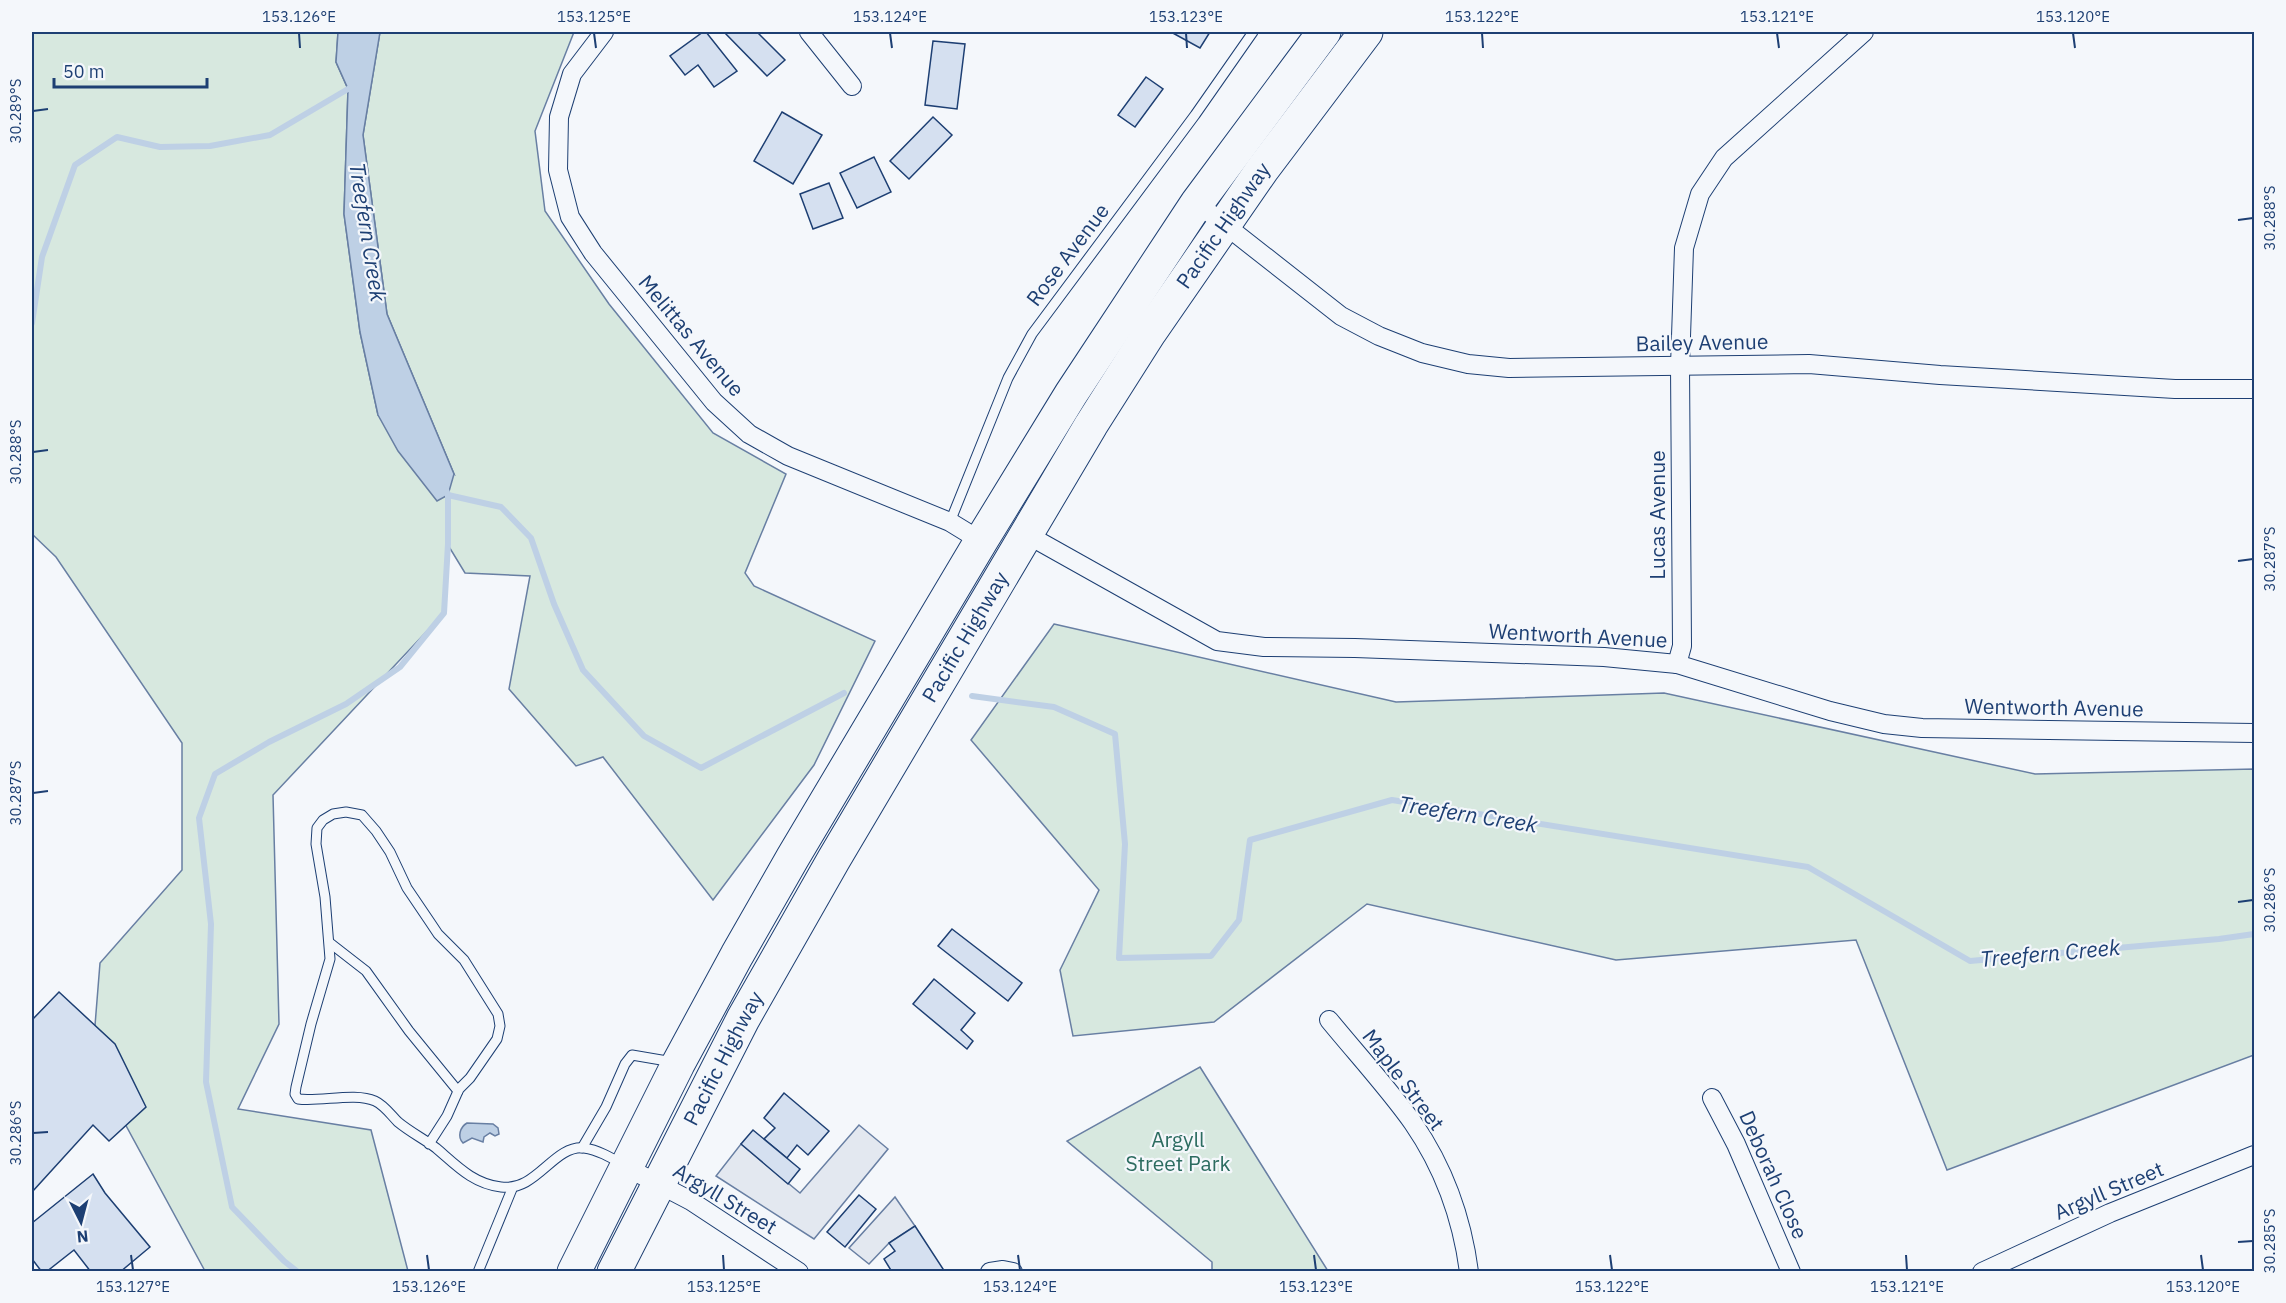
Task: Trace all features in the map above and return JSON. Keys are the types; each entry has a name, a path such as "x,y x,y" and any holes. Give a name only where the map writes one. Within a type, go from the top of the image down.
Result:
{"highway":[{"name":"Pacific Highway","path":"574,1272 678,1064 793,856 981,541 1071,394 1197,203 1324,32"},
{"name":"Pacific Highway","path":"614,1272 657,1184 749,1009 834,859 1026,534 1138,351 1262,170 1366,32"}],"street":[{"name":"Melittas Avenue","path":"604,32 572,74 559,117 558,170 570,218 593,253 714,402 749,434 788,456 950,522 981,541"},
{"path":"809,32 852,86"},
{"name":"Lucas Avenue","path":"1677,664 1682,646 1680,366 1684,248 1700,194 1724,158 1864,32"},
{"name":"Bailey Avenue","path":"1197,203 1341,316 1379,336 1422,352 1468,364 1509,368 1809,364 1940,375 2164,388 2254,389"},
{"name":"Wentworth Avenue","path":"1026,534 1217,641 1264,647 1604,657 1677,664 1830,711 1884,724 1922,728 2254,733"},
{"name":"Maple Street","path":"1329,1020 1413,1123 1444,1178 1462,1231 1469,1272"},
{"name":"Deborah Close","path":"1712,1098 1736,1144 1791,1272"},
{"name":"Argyll Street","path":"1982,1272 2110,1213 2254,1155"},
{"name":"Argyll Street","path":"626,1167 691,1201 799,1272"},
{"path":"990,1272 1003,1270 1013,1272"}],"lane":[{"name":"Rose Avenue","path":"950,522 1008,378 1032,334 1195,115 1253,32"},
{"path":"429,1144 447,1116 458,1091 470,1078 497,1039 500,1026 498,1014 464,960 429,922 407,888 390,852 376,831 362,815 346,812 333,814 323,820 317,828 318,864 325,897 330,959 311,1024 295,1094 298,1099 364,1097 377,1101 399,1123 475,1180 497,1187 512,1189 527,1183 554,1161 571,1151 582,1148 601,1152 626,1167"},
{"path":"330,943 366,971 458,1091"},
{"path":"582,1148 606,1107 625,1064 632,1055 652,1057 678,1064"},
{"path":"478,1272 512,1189"}],"green space":[{"path":"32,32 338,32 336,62 348,89 344,214 360,332 378,415 454,474 387,314 363,135 380,32 574,32 535,131 545,211 609,304 713,433 786,474 745,573 754,586 875,641 814,765 713,900 603,757 576,766 509,689 530,576 465,573 448,545 444,613 273,795 279,1024 238,1109 371,1130 408,1271 205,1271 92,1063 100,963 182,870 182,743 56,557 32,534"},
{"path":"1054,624 1396,702 1664,693 2035,774 2254,769 2254,1055 1947,1170 1856,940 1616,960 1367,904 1214,1022 1073,1036 1060,970 1099,890 971,740"},
{"name":"Argyll Street Park","path":"1200,1067 1328,1271 1212,1271 1212,1262 1067,1141"}],"shaded area":[{"path":"859,1125 888,1149 814,1239 716,1176 741,1144 800,1193"},
{"path":"895,1197 915,1226 889,1243 869,1264 849,1248"}],"water":[{"path":"338,32 380,32 363,135 387,314 454,474 448,495 437,501 398,451 378,415 360,332 344,214 348,89 336,62"},
{"path":"467,1123 493,1124 498,1128 499,1134 495,1136 490,1133 484,1137 483,1142 472,1138 463,1143 460,1132"}],"building":[{"path":"706,32 737,71 714,87 698,65 685,75 670,56"},
{"path":"724,32 757,32 785,60 767,76"},
{"path":"1171,32 1210,32 1200,48"},
{"path":"933,41 965,44 957,109 925,105"},
{"path":"1146,77 1163,89 1135,127 1118,115"},
{"path":"782,112 822,135 793,184 754,161"},
{"path":"933,117 952,135 909,179 890,161"},
{"path":"874,157 891,192 857,208 840,173"},
{"path":"829,183 843,218 813,229 800,194"},
{"path":"952,929 1022,983 1008,1001 938,946"},
{"path":"934,979 975,1013 961,1030 973,1041 967,1049 913,1004"},
{"path":"59,992 115,1044 146,1107 109,1141 93,1125 32,1192 32,1020"},
{"path":"784,1093 829,1131 808,1155 797,1145 787,1158 764,1139 775,1128 764,1118"},
{"path":"753,1130 800,1169 788,1184 741,1144"},
{"path":"93,1174 105,1193 150,1247 120,1272 91,1272 74,1250 46,1272 42,1272 32,1259 32,1223"},
{"path":"859,1195 876,1209 845,1247 827,1232"},
{"path":"915,1226 945,1272 892,1272 884,1259 895,1251 889,1243"}],"waterway":[{"path":"32,323 42,257 75,165 117,137 160,147 210,146 270,135 348,89"},
{"path":"298,1272 284,1261 232,1207 206,1082 211,924 199,818 215,774 269,742 346,704 400,667 444,613 448,544 448,495 445,487"},
{"path":"448,495 501,507 531,538 554,604 583,670 644,736 701,768 844,693"},
{"name":"Treefern Creek","path":"972,696 1054,707 1115,734 1125,844 1119,958 1211,956 1239,920 1250,840 1392,800 1808,867 1970,961 2254,934"}]}
